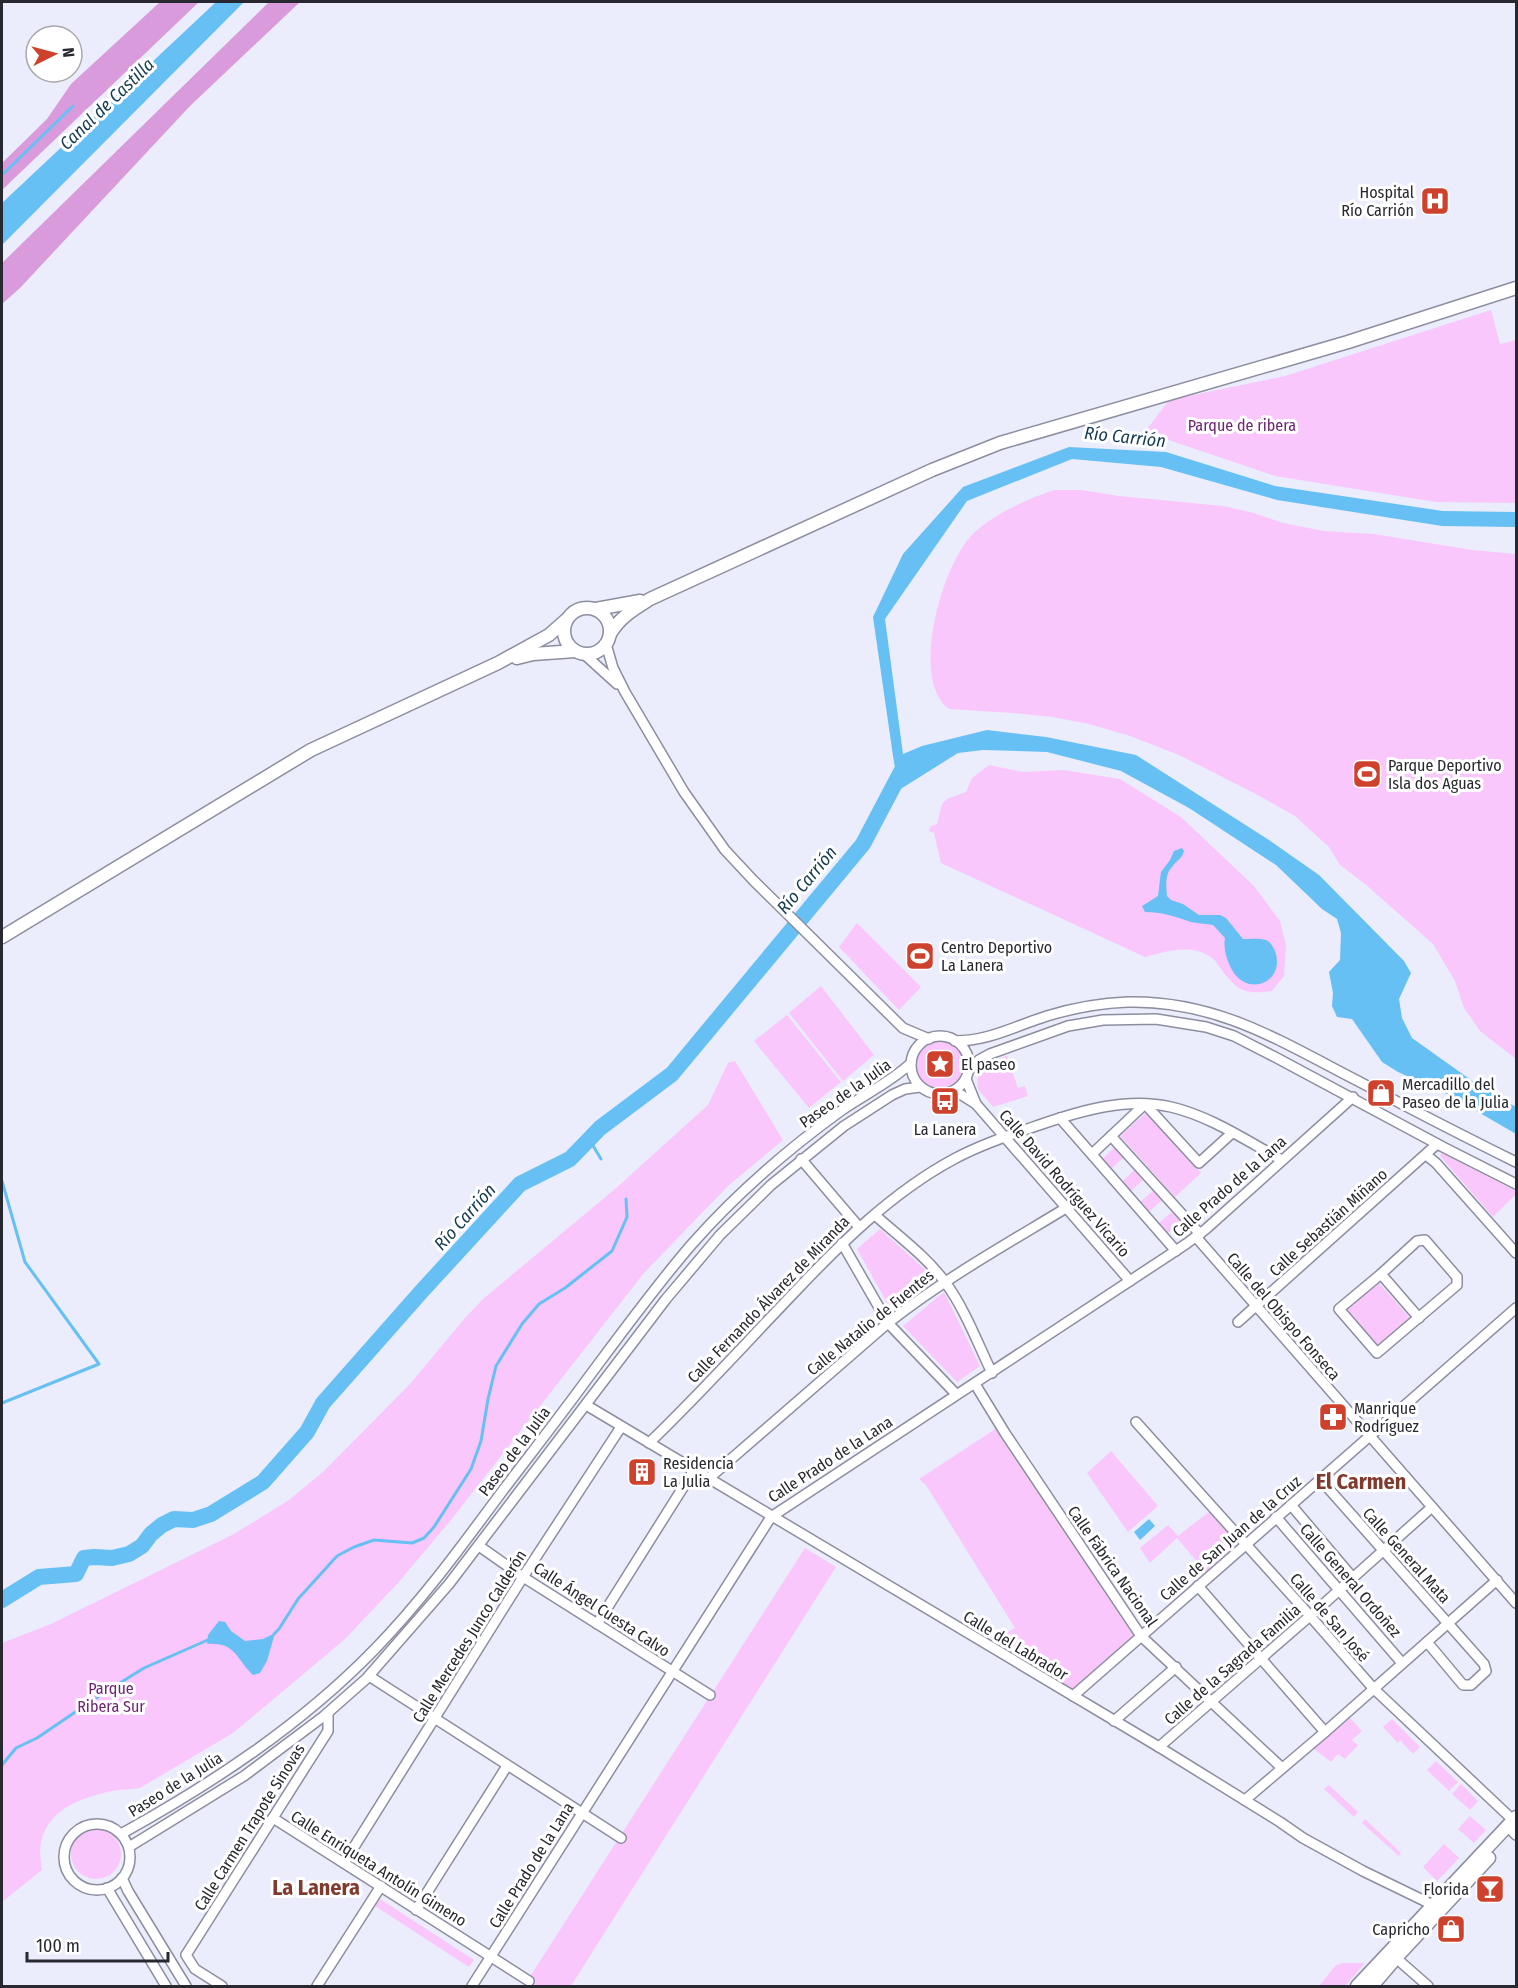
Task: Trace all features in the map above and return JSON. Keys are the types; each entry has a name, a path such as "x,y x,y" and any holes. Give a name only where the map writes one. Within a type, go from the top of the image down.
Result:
{"main road":[{"path":"498,663 533,654 597,652 608,639 617,622 650,599 921,475 1000,443 1348,342 1516,288"},
{"path":"2,937 311,750 498,663 549,635 578,609 596,609 650,599"},
{"path":"596,609 607,619 608,639"},
{"path":"567,620 564,627 566,641 580,652"},
{"path":"1357,1986 1433,1905 1515,1826"},
{"path":"1372,1986 1515,1826"}],"street":[{"path":"608,639 613,668 625,692 684,792 725,850 903,1028 915,1050"},
{"path":"580,652 609,675 625,692"},
{"path":"967,1054 983,1039 1047,1016 1087,1006 1127,1002 1186,1006 1241,1022 1516,1162"},
{"path":"968,1074 967,1054 964,1048 955,1041 945,1037 929,1039 915,1050 911,1063 913,1076 920,1087 926,1091 944,1094 955,1090 968,1074 979,1060 1068,1026 1103,1020 1140,1018 1163,1019 1206,1027 1234,1036 1516,1184"},
{"path":"903,1028 929,1039"},
{"path":"955,1041 983,1039"},
{"name":"Paseo de la Julia","path":"121,1834 192,1793 253,1752 292,1724 347,1677 376,1648 447,1565 621,1334 713,1221 782,1157 844,1109 911,1063"},
{"name":"Calle David Rodríguez Vicario","path":"968,1074 976,1104"},
{"name":"Paseo de la Julia","path":"129,1847 244,1776 328,1713 369,1676 422,1618 672,1292 720,1235 750,1204 801,1159 844,1126 892,1095 905,1089 920,1087"},
{"name":"Calle David Rodríguez Vicario","path":"955,1090 976,1104 1130,1281"},
{"name":"Calle Prado de la Lana","path":"472,1986 771,1516 1198,1236 1353,1097"},
{"name":"Calle Fernando Álvarez de Miranda","path":"649,1443 859,1227 912,1186 954,1159 1004,1137 1060,1118 1106,1106 1128,1103 1172,1107 1198,1116 1282,1160"},
{"path":"1092,1154 1145,1104 1199,1163 1232,1133"},
{"path":"1060,1118 1176,1251"},
{"name":"Calle del Obispo Fonseca","path":"1112,1136 1256,1306 1516,1603"},
{"name":"Calle Sebastián Miñano","path":"1238,1322 1437,1144"},
{"path":"1426,1155 1436,1163 1516,1253"},
{"path":"801,1159 859,1227"},
{"name":"Calle Natalio de Fuentes","path":"708,1479 888,1323 944,1281 1066,1208"},
{"path":"875,1215 944,1281 958,1302 992,1372"},
{"path":"1425,1240 1457,1277 1457,1285 1419,1318 1377,1353 1339,1309 1417,1241 1425,1240"},
{"path":"843,1243 888,1323 956,1394"},
{"path":"1381,1274 1419,1318"},
{"name":"Calle de San Juan de la Cruz","path":"1073,1696 1516,1308"},
{"name":"Calle Fábrica Nacional","path":"975,1384 1011,1443 1141,1635 1282,1768"},
{"name":"Calle del Labrador","path":"586,1405 1114,1720 1303,1838 1433,1905"},
{"name":"Calle de San José","path":"1136,1422 1373,1688 1515,1826"},
{"name":"Calle Mercedes Junco Calderón","path":"344,1863 523,1577 621,1426"},
{"path":"597,1624 694,1470"},
{"name":"Calle General Mata","path":"1320,1479 1484,1664 1486,1671 1471,1685 1463,1685 1427,1642"},
{"path":"1291,1505 1353,1578"},
{"name":"Calle de la Sagrada Familia","path":"1159,1748 1432,1507"},
{"name":"Calle General Ordoñez","path":"1276,1517 1402,1663"},
{"name":"Calle Ángel Cuesta Calvo","path":"479,1546 523,1577 710,1695"},
{"path":"1245,1800 1497,1580"},
{"path":"1198,1586 1324,1732"},
{"path":"1114,1720 1176,1668"},
{"path":"369,1676 621,1838"},
{"name":"Calle Carmen Trapote Sinovas","path":"222,1986 195,1969 186,1954 328,1731 328,1713"},
{"path":"416,1910 507,1766"},
{"name":"Calle Enriqueta Antolín Gimeno","path":"273,1818 529,1981"},
{"path":"96,1823 107,1825 121,1834 129,1847 129,1864 122,1878 107,1888 92,1890 82,1887 74,1881 64,1866 65,1844 71,1834 81,1827 96,1823"},
{"path":"122,1878 128,1892 186,1986"},
{"path":"317,1986 381,1886"},
{"path":"107,1888 166,1986"},
{"path":"1396,1958 1428,1986"}],"green space":[{"name":"Parque de ribera","path":"1491,310 1500,344 1516,340 1516,503 1436,502 1275,476 1145,432 1169,400 1285,376"},
{"name":"Parque Deportivo Isla dos Aguas","path":"1054,490 1081,490 1223,506 1283,523 1324,531 1374,534 1472,550 1516,554 1516,1059 1480,1031 1464,1008 1455,981 1433,944 1340,865 1329,847 1295,816 1179,755 1130,736 1089,724 1052,717 949,709 937,694 931,674 931,649 934,623 941,596 960,551 971,536 989,521 1010,508"},
{"path":"989,765 1023,772 1063,770 1120,779 1181,817 1254,886 1280,921 1286,945 1284,976 1272,991 1245,991 1235,985 1205,953 1179,950 1145,957 941,863 934,833 929,831 930,827 937,824 942,804 947,799 966,792 972,778"},
{"path":"857,923 921,987 899,1010 839,947"},
{"path":"821,986 874,1055 843,1081 789,1013"},
{"path":"787,1015 841,1082 809,1108 754,1041"},
{"path":"940,1036 951,1038 964,1049 969,1065 967,1076 956,1089 940,1094 929,1092 916,1081 911,1065 913,1054 924,1041"},
{"path":"1007,1056 1018,1088 1025,1086 1028,1096 993,1107 978,1089 977,1082 985,1067"},
{"name":"Parque Ribera Sur","path":"735,1061 783,1140 728,1186 644,1273 451,1520 398,1583 344,1640 233,1733 140,1788 115,1790 89,1797 68,1806 59,1813 45,1830 41,1842 42,1870 2,1902 2,1643 51,1624 234,1534 289,1500 324,1471 409,1385 483,1299 615,1189 708,1105 728,1063"},
{"path":"1147,1112 1201,1173 1175,1197 1120,1136"},
{"path":"1114,1148 1123,1158 1110,1170 1101,1160"},
{"path":"1442,1153 1516,1191 1516,1194 1493,1217 1440,1156"},
{"path":"1134,1170 1143,1180 1130,1192 1122,1182"},
{"path":"1153,1191 1162,1200 1149,1212 1140,1202"},
{"path":"1172,1212 1181,1221 1168,1233 1159,1223"},
{"path":"880,1229 931,1275 890,1308 857,1249"},
{"path":"1379,1283 1410,1318 1377,1347 1345,1310"},
{"path":"944,1292 980,1366 957,1382 903,1326"},
{"path":"1000,1426 1141,1636 1073,1696 992,1648 994,1640 1015,1628 926,1485 919,1479"},
{"path":"1111,1451 1158,1506 1128,1532 1087,1473"},
{"path":"1214,1508 1246,1544 1209,1576 1177,1538 1150,1563 1140,1548 1168,1525 1178,1536"},
{"path":"805,1548 836,1567 571,1986 524,1986"},
{"path":"1349,1717 1362,1731 1352,1740 1358,1745 1345,1759 1338,1754 1331,1762 1314,1749"},
{"path":"1392,1719 1420,1747 1413,1754 1400,1740 1398,1743 1383,1727"},
{"path":"1436,1761 1458,1782 1449,1791 1427,1770"},
{"path":"1461,1784 1478,1801 1470,1810 1452,1794"},
{"path":"1329,1785 1358,1812 1354,1817 1324,1789"},
{"path":"1470,1816 1486,1830 1474,1843 1458,1829"},
{"path":"1365,1819 1401,1853 1399,1856 1362,1823"},
{"path":"96,1829 114,1836 121,1854 114,1872 96,1879 78,1872 71,1854 78,1836"},
{"path":"1444,1844 1459,1858 1437,1881 1423,1867"},
{"path":"380,1899 474,1960 469,1967 375,1906"},
{"path":"1365,1963 1345,1986 1319,1986 1336,1965"}],"shaded area":[{"path":"160,2 199,2 2,190 2,163 47,119 71,84 84,84 84,72"},
{"path":"269,2 300,2 190,106 20,288 2,304 2,263"}],"water":[{"path":"216,2 244,2 2,245 2,203"},
{"path":"1069,447 1166,452 1275,486 1443,511 1516,512 1516,527 1442,526 1277,500 1161,467 1072,459 967,501 885,619 903,754 922,746 987,730 1046,737 1136,755 1269,840 1319,875 1404,961 1411,973 1399,999 1402,1018 1412,1038 1478,1085 1516,1107 1516,1134 1449,1095 1398,1072 1382,1062 1352,1019 1337,1017 1332,1006 1333,993 1329,972 1340,960 1341,933 1337,919 1322,909 1276,865 1189,808 1121,771 1047,752 983,750 958,753 899,790 873,617 903,554 963,487"},
{"path":"1182,848 1184,851 1182,856 1168,873 1167,896 1199,915 1220,915 1226,918 1243,939 1261,939 1269,942 1275,951 1277,962 1275,971 1264,983 1247,983 1239,978 1232,970 1227,958 1225,938 1213,925 1145,912 1142,906 1158,896 1161,872 1174,851"},
{"path":"1149,1519 1155,1526 1140,1540 1134,1532"},
{"path":"219,1621 225,1622 231,1631 245,1641 263,1639 275,1633 267,1661 260,1673 253,1675 230,1648 207,1644 208,1635"}],"waterway":[{"path":"2,175 73,106"},
{"name":"Río Carrión","path":"2,1600 39,1577 76,1574 84,1558 112,1558 129,1554 142,1546 162,1525 174,1519 193,1520 211,1514 263,1482 307,1432 323,1403 520,1184 570,1159 600,1128 672,1074 863,844 902,770 911,765"},
{"path":"589,1139 601,1159"},
{"path":"2,1181 25,1262 99,1364 2,1403"},
{"path":"274,1634 298,1599 337,1556 374,1540 412,1543 424,1538 434,1527 471,1469 481,1441 496,1366 522,1324 539,1304 565,1288 612,1251 627,1217 626,1199"},
{"path":"2,1765 16,1748 37,1738 144,1668 210,1639"}],"place":[{"name":"Hospital Río Carrión","path":"1435,201"},
{"name":"Parque Deportivo Isla dos Aguas","path":"1367,774"},
{"name":"Centro Deportivo La Lanera","path":"920,956"},
{"name":"El paseo","path":"940,1064"},
{"name":"Mercadillo del Paseo de la Julia","path":"1381,1093"},
{"name":"La Lanera","path":"945,1101"},
{"name":"Manrique Rodríguez","path":"1333,1417"},
{"name":"Residencia La Julia","path":"642,1472"},
{"name":"Florida","path":"1490,1889"},
{"name":"Capricho","path":"1451,1929"}],"district":[{"name":"El Carmen","path":"1361,1481"},
{"name":"La Lanera","path":"316,1887"}],"water label":[{"name":"Canal de Castilla","path":"107,104"}]}
